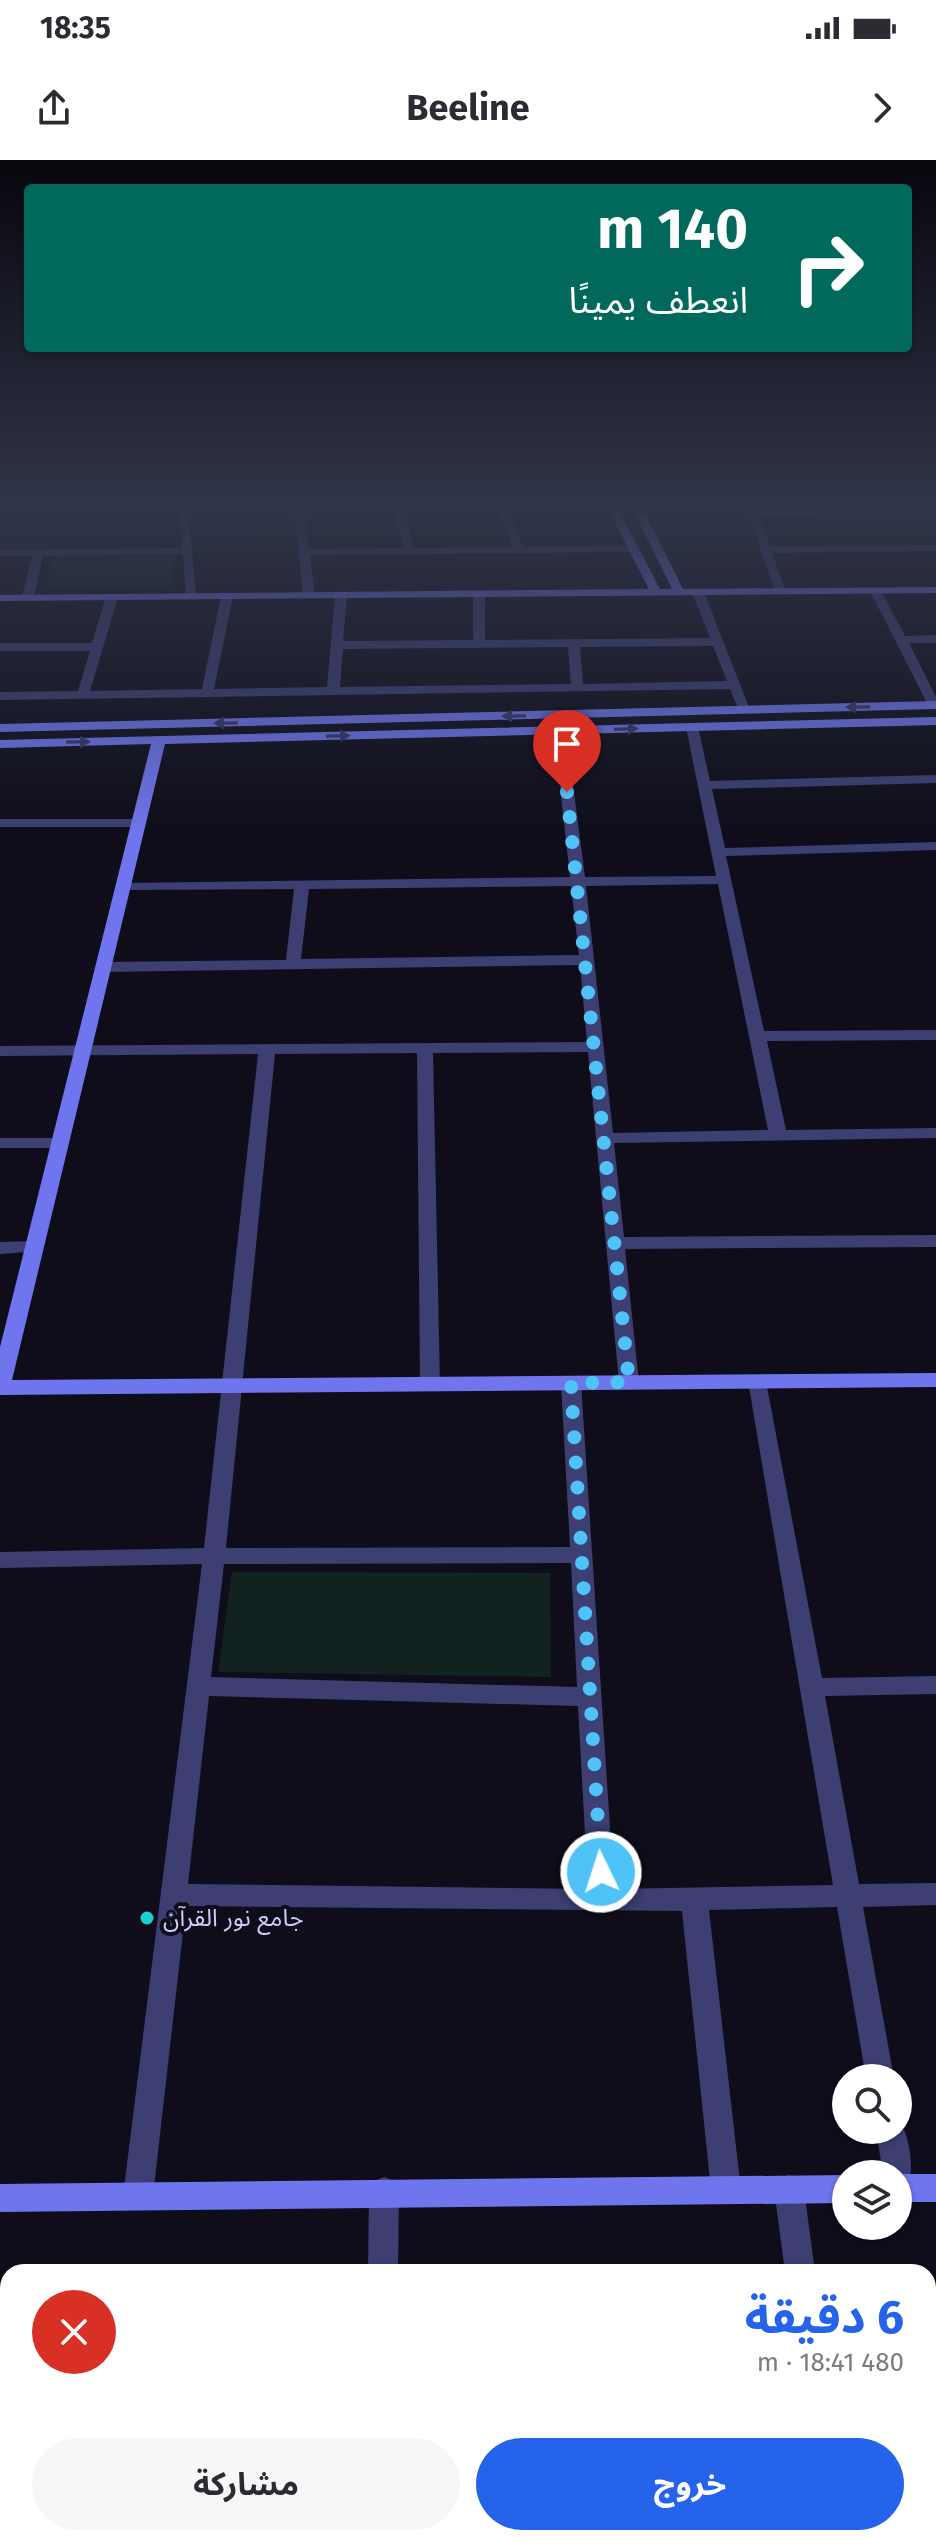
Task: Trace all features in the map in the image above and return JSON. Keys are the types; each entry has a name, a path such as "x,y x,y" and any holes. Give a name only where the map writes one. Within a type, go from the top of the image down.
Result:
{"street":[{"path":"83,695 107,612"},
{"path":"207,693 224,612"},
{"path":"333,691 340,612"},
{"path":"479,612 479,644"},
{"path":"706,612 744,710"},
{"path":"0,728 935,705 931,688 887,612"},
{"path":"902,640 936,639"},
{"path":"337,645 717,642"},
{"path":"574,643 577,687"},
{"path":"0,647 97,647"},
{"path":"0,696 734,685"},
{"path":"0,744 936,721"},
{"path":"274,738 276,722"},
{"path":"692,727 778,1134"},
{"path":"560,731 579,882 629,1382"},
{"path":"159,740 0,1387 936,1380"},
{"path":"704,785 936,779"},
{"path":"0,823 139,823"},
{"path":"719,852 936,846"},
{"path":"123,887 725,880"},
{"path":"293,964 302,886"},
{"path":"103,967 587,960"},
{"path":"757,1036 936,1035"},
{"path":"0,1051 594,1047"},
{"path":"425,1048 430,1384"},
{"path":"138,2196 214,1556 267,1049"},
{"path":"605,1138 936,1133"},
{"path":"0,1143 60,1143"},
{"path":"615,1243 936,1241"},
{"path":"0,1248 34,1247"},
{"path":"758,1381 877,2064"},
{"path":"571,1383 602,1901"},
{"path":"0,1560 581,1555"},
{"path":"811,1687 936,1685"},
{"path":"198,1686 590,1697"},
{"path":"175,1895 602,1901 936,1894"},
{"path":"694,1898 726,2190"},
{"path":"912,2184 936,2188"},
{"path":"789,2189 799,2264"},
{"path":"0,2198 384,2191 832,2189"},
{"path":"383,2264 384,2191"}],"shaded area":[{"path":"232,1572 550,1573 551,1677 218,1672"}],"place":[{"name":"جامع نور القرآن","path":"147,1918"}],"route":[{"path":"567,792 579,882 629,1382 571,1383 601,1872"}]}
